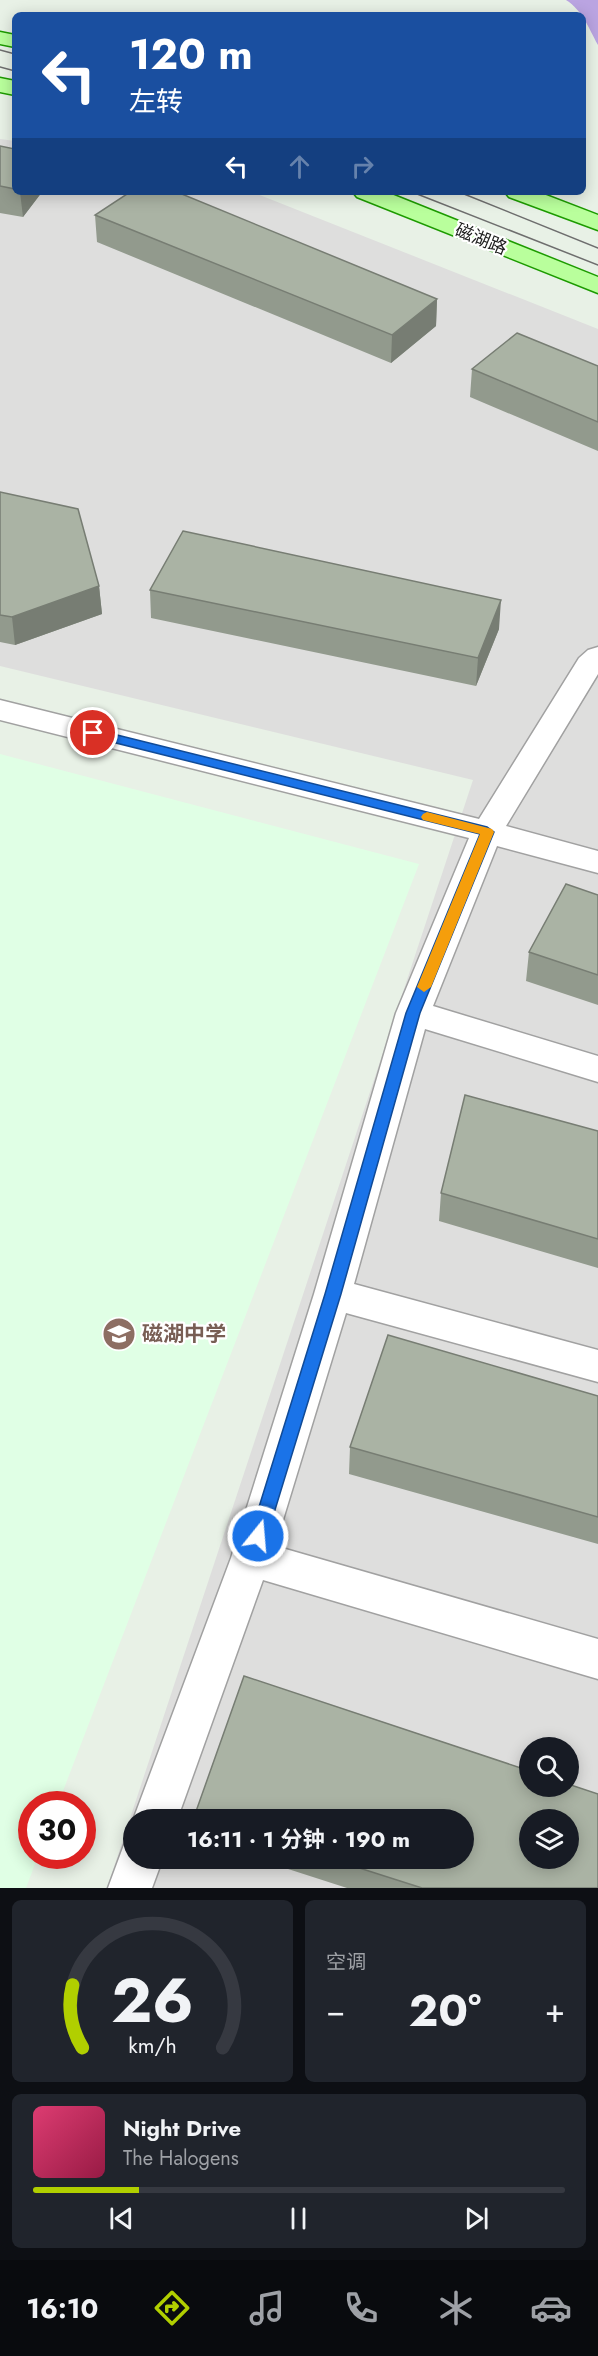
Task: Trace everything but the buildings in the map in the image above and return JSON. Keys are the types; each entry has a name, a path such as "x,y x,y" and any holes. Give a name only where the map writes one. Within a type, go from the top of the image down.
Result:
{"main road":[{"name":"磁湖路","path":"371,195 598,286"},
{"path":"525,195 598,223"}],"street":[{"path":"159,1809 251,1558 333,1294 413,1013 487,832 595,663"},
{"path":"0,710 598,862"},
{"path":"413,1013 598,1069"},
{"path":"333,1294 598,1366"},
{"path":"251,1558 598,1659"},
{"path":"130,1888 137,1869"}],"shaded area":[{"path":"566,0 598,0 598,45 586,23 586,12 579,12"},
{"path":"0,139 12,141 12,195 260,195 598,329 598,1888 107,1888 123,1840 123,1869 474,1869 474,1809 133,1809 473,780 0,666"},
{"name":"磁湖中学","path":"0,754 419,864 63,1791 18,1791 18,1869 33,1869 26,1888 0,1888"}],"tram line":[{"path":"0,50 12,53"},
{"path":"0,67 12,70"},
{"path":"420,195 598,265"},
{"path":"466,195 598,248"}],"slow traffic":[{"path":"424,987 487,832 427,817"}],"place":[{"name":"磁湖中学","path":"119,1334"}],"route":[{"path":"93,733 487,832 413,1013 333,1294 258,1536"}]}
